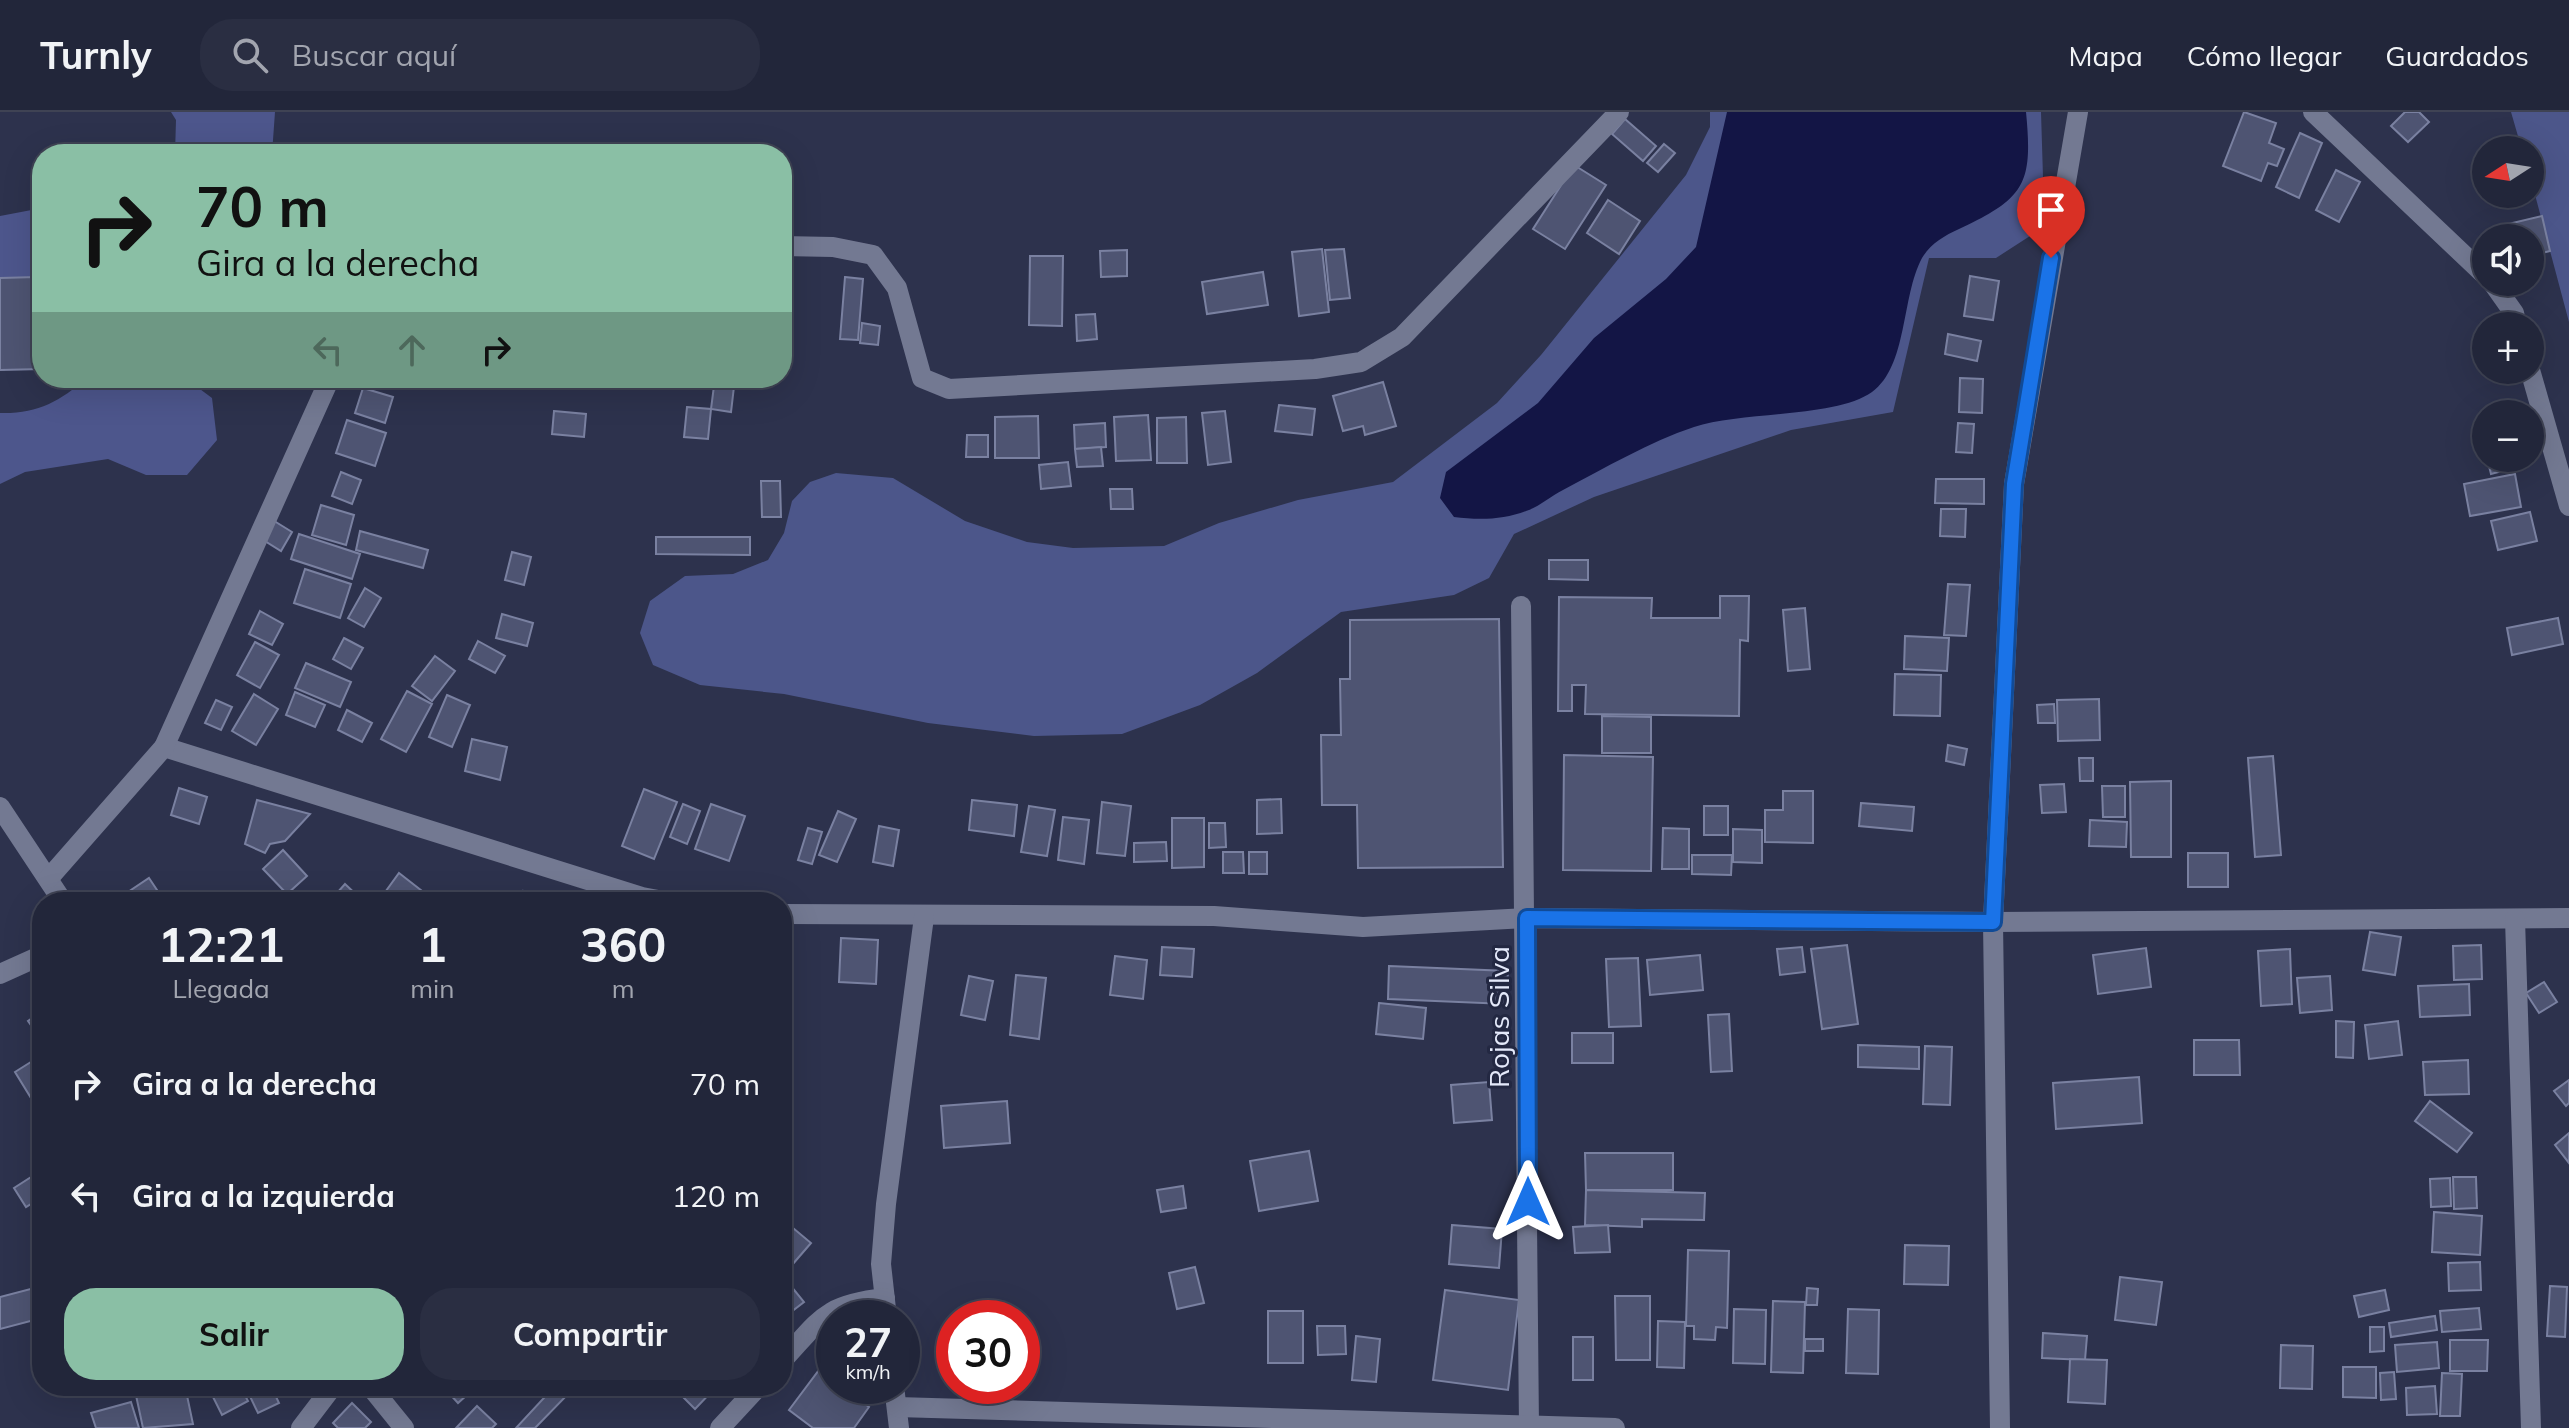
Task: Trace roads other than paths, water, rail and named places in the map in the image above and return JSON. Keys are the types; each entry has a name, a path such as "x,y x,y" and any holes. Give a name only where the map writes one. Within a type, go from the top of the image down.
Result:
{"street":[{"path":"792,246 833,247 873,255 897,288 922,378 949,389 1315,369 1361,362 1402,337 1619,112"},
{"path":"2000,1428 1993,922 2014,484 2078,112"},
{"path":"2313,112 2472,263"},
{"path":"2534,384 2569,506"},
{"path":"49,878 164,747 326,388"},
{"name":"Rojas Silva","path":"1521,606 1527,918 1529,1426"},
{"path":"164,747 626,892"},
{"path":"0,807 57,892"},
{"path":"792,914 1214,916 1363,927 1527,918 1993,922 2569,918"},
{"path":"885,1300 881,1264 886,1204 924,917"},
{"path":"2515,919 2531,1428"},
{"path":"0,974 32,960"},
{"path":"792,1351 816,1325"},
{"path":"301,1428 325,1396"},
{"path":"378,1396 404,1428"},
{"path":"720,1428 750,1396"},
{"path":"898,1418 1615,1428"}]}
